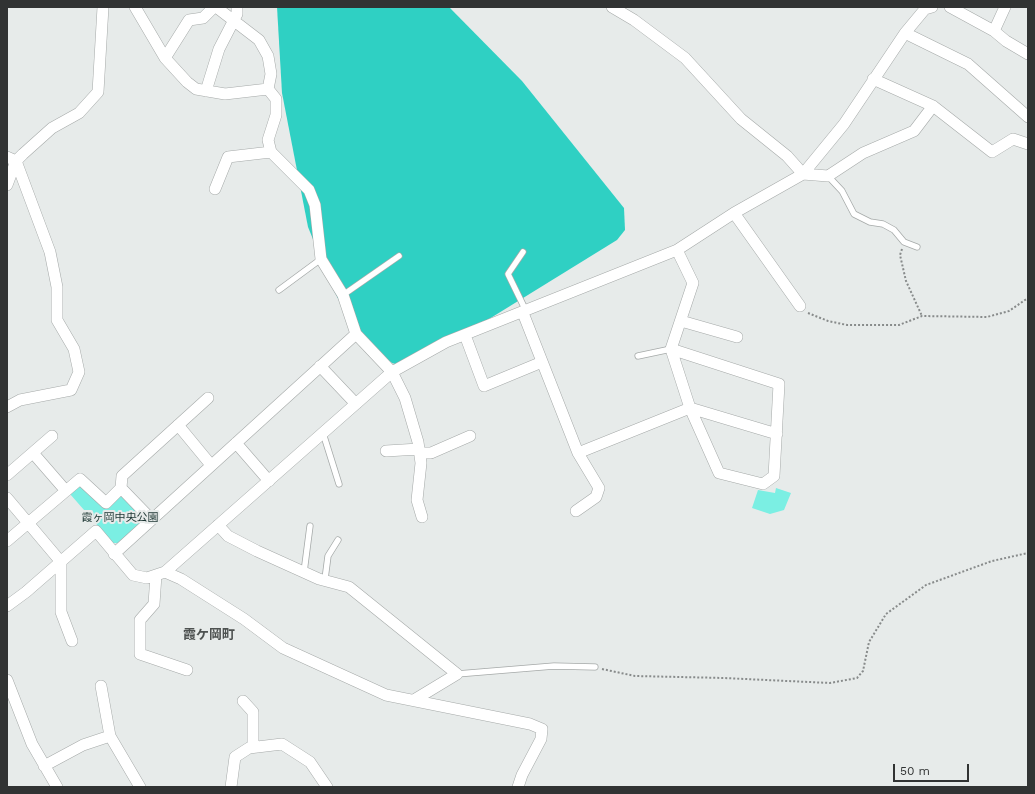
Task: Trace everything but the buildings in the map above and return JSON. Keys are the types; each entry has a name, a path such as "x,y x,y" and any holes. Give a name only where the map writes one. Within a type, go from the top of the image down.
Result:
{"street":[{"path":"7,185 12,159 52,128 79,113 98,92 102,7"},
{"path":"135,7 165,58 187,82 196,89 225,94 268,89"},
{"path":"165,58 189,20 203,18 215,7 259,40 268,56 271,74 268,89 276,99 276,116 268,140 271,152 309,190 315,205 321,259 343,295 356,334 392,372 406,398 420,451 421,463 417,500 422,517"},
{"path":"206,91 219,49 237,14 237,7"},
{"path":"612,7 634,20 686,58 741,119 787,156 803,174 828,176 863,153 914,131 933,106"},
{"path":"7,606 26,592 96,531 133,575 147,578 161,574 392,372 446,342 677,250 734,213 803,174 844,124 905,33 925,9 932,7"},
{"path":"950,7 994,31 1006,41 1028,54"},
{"path":"994,31 1004,7"},
{"path":"905,33 968,64 1028,117"},
{"path":"873,79 933,106 992,152 1013,139 1028,144"},
{"path":"215,189 228,157 271,152"},
{"path":"7,407 20,400 72,390 79,372 74,349 57,320 57,287 50,252 12,159"},
{"path":"734,213 800,306"},
{"path":"671,349 779,384 774,476 763,484 719,473 690,408 671,349 693,283 677,250"},
{"path":"524,312 578,453 599,488 596,497 576,511"},
{"path":"681,321 737,337"},
{"path":"114,554 356,334"},
{"path":"465,335 484,386 542,362"},
{"path":"320,366 356,404"},
{"path":"7,541 80,479 106,503 121,488 122,476 208,398"},
{"path":"578,453 690,408 776,434"},
{"path":"178,426 211,465"},
{"path":"7,475 52,436"},
{"path":"386,451 420,451 431,453 470,436"},
{"path":"236,443 269,481"},
{"path":"33,453 66,491"},
{"path":"121,488 151,519"},
{"path":"7,498 61,562 61,612 72,641"},
{"path":"218,525 228,536 304,572 349,587 457,674 414,700"},
{"path":"161,574 154,604 140,620 140,654 187,670"},
{"path":"161,574 182,579 244,619 283,648 386,695 530,724 542,729 542,739 518,787"},
{"path":"8,684 32,744 57,787"},
{"path":"101,686 110,736 140,787"},
{"path":"243,701 253,712 252,747"},
{"path":"44,766 83,745 110,736"},
{"path":"231,787 235,757 252,747 282,744 310,762 327,787"}],"lane":[{"path":"828,176 842,191 854,214 870,222 883,224 894,230 904,242 917,247"},
{"path":"523,252 508,274 524,312"},
{"path":"343,295 399,256"},
{"path":"279,290 321,259"},
{"path":"638,356 671,349"},
{"path":"323,433 339,484"},
{"path":"304,572 310,526"},
{"path":"325,579 328,556 338,540"},
{"path":"457,674 554,666 594,667"}],"path":[{"path":"904,242 900,255 906,281 922,316"},
{"path":"800,306 813,316 847,325 899,325 922,316 987,317 1009,311 1028,298"},
{"path":"594,667 635,676 830,683 857,678 863,671 869,642 886,614 926,585 992,562 1028,553"}],"green space":[{"name":"霞ヶ岡中央公園","path":"80,485 105,506 121,493 143,516 143,522 120,543 113,543 70,494"},
{"path":"776,488 791,493 784,510 770,514 752,508 758,490 775,493"}],"shaded area":[{"path":"277,7 449,7 522,81 624,208 625,230 617,240 421,361 402,366 392,363 382,356 351,323 334,291 308,227 282,93"}],"district":[{"name":"霞ケ岡町","path":"209,635"}]}
